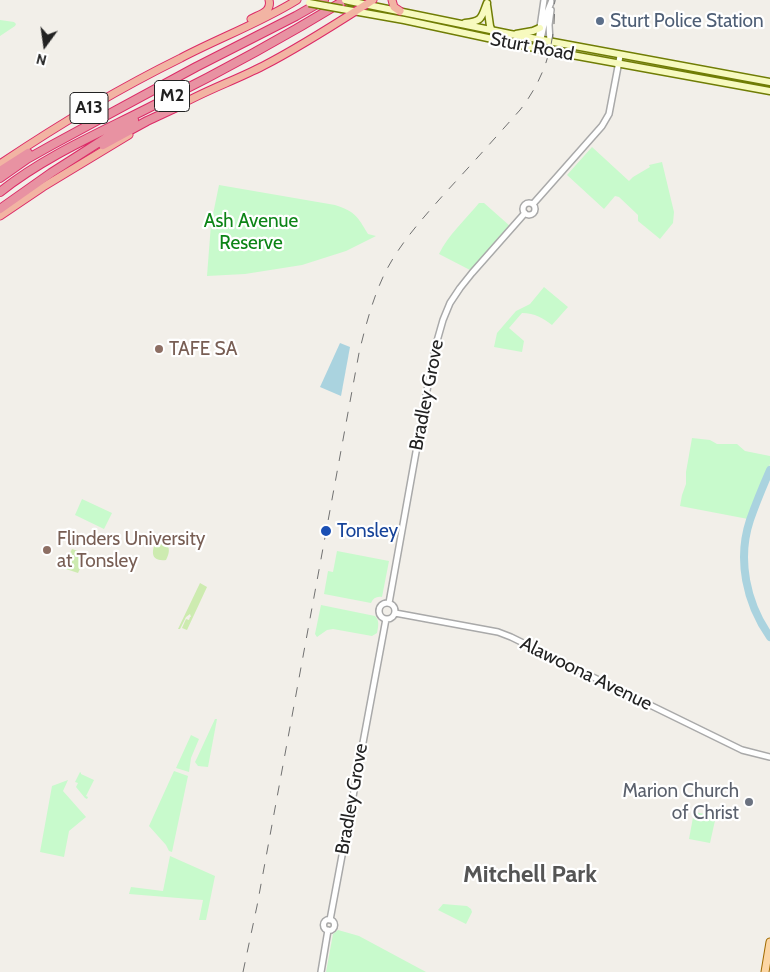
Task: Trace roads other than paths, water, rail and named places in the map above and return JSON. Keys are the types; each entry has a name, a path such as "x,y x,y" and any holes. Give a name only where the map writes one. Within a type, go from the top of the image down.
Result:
{"highway":[{"path":"240,30 249,20 268,10 269,0"},
{"name":"A13","path":"0,164 115,92 296,0"},
{"name":"M2","path":"0,178 52,145 324,0"},
{"name":"M2","path":"0,192 31,169 58,153 162,102 269,45 345,0"},
{"path":"392,0 394,7 400,11"},
{"name":"A13","path":"0,216 51,182 176,107 292,51 370,2"},
{"path":"0,171 54,139 152,92"},
{"path":"0,208 162,102"},
{"path":"51,173 58,171 148,120 176,107"}],"main road":[{"name":"Sturt Road","path":"296,0 404,20 539,49 770,91"},
{"name":"Sturt Road","path":"345,0 370,2 400,11 459,24 620,56 770,82"},
{"path":"459,24 479,21 487,3 489,25 492,31"},
{"path":"510,34 533,31 540,28"},
{"path":"764,972 770,942"}],"street":[{"path":"539,49 544,0"},
{"path":"540,40 552,0"},
{"path":"550,42 549,21 552,0"},
{"path":"618,64 620,56"},
{"name":"Bradley Grove","path":"389,603 431,368 443,320 450,303 498,242 525,213 530,215 534,212 533,204 602,126 609,114 618,64"},
{"path":"389,603 393,606 395,613 392,617 386,619 381,617 379,610 384,604 389,603"},
{"name":"Alawoona Avenue","path":"395,613 498,632 512,637 742,750 770,757"},
{"name":"Bradley Grove","path":"321,972 328,930 332,929 334,925 334,922 330,920 386,619"}],"water":[{"path":"340,343 350,347 341,396 320,387"}],"waterway":[{"path":"770,470 750,520 744,550 744,565 750,595 755,610 770,637"}],"railway":[{"path":"243,972 257,906 359,353 372,305 389,265 412,232 529,98 548,58 553,30 554,0"}],"place":[{"name":"Sturt Police Station","path":"600,21"},
{"name":"TAFE SA","path":"159,349"},
{"name":"Tonsley","path":"326,531"},
{"name":"Flinders University at Tonsley","path":"47,550"},
{"name":"Marion Church of Christ","path":"749,802"}],"district":[{"name":"Mitchell Park","path":"530,875"}],"park label":[{"name":"Ash Avenue Reserve","path":"251,232"}]}
